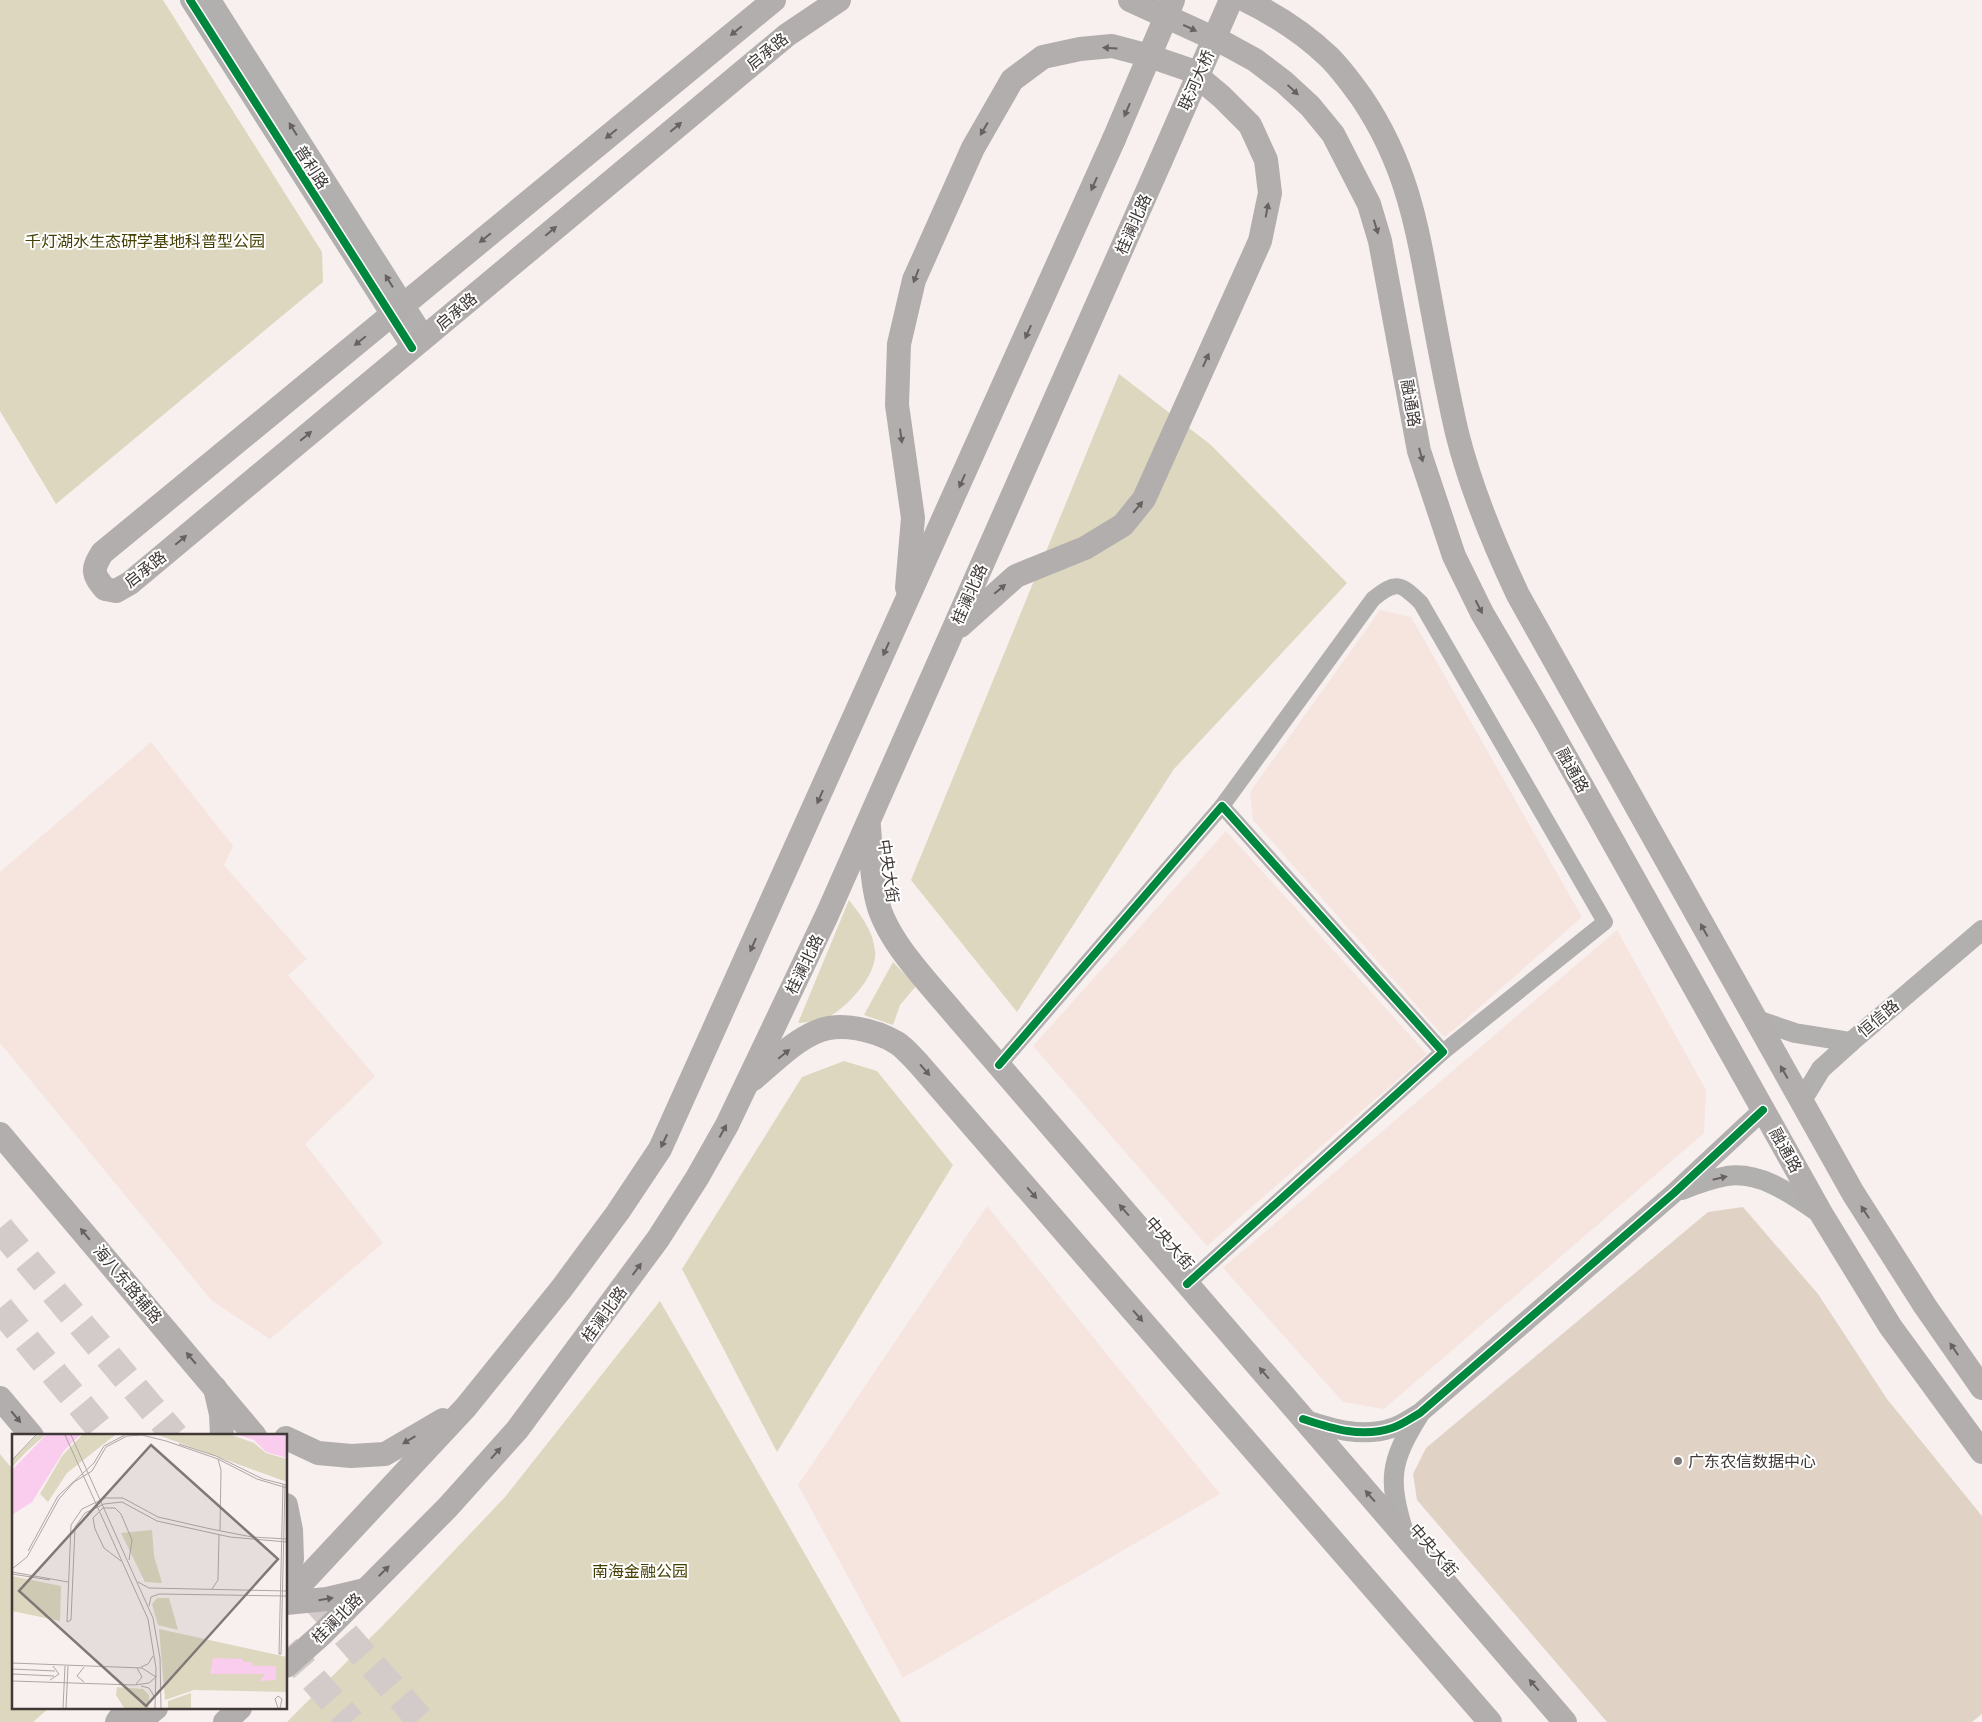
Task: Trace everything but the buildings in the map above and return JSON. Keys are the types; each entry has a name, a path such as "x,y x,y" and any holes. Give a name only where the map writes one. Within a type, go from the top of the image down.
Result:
{"main road":[{"name":"启承路","path":"774,0 102,553 94,566 96,578 105,589 116,591 130,583 787,35 840,0"},
{"name":"融通路","path":"1130,0 1224,43 1255,60 1284,82 1310,106 1333,134 1369,204 1380,242 1419,452 1454,556 1482,613 1546,722 1822,1215 1890,1326 1982,1452"},
{"path":"288,1599 466,1407 562,1288 618,1212 660,1149 1114,139 1173,0"},
{"name":"联河大桥","path":"1161,160 1231,0"},
{"path":"1245,0 1270,12 1300,32 1330,58 1374,116 1393,152 1417,226 1458,434 1472,485 1492,539 1523,603 1853,1193 1925,1306 1982,1388"},
{"path":"906,604 913,518 897,405 899,344 914,280 973,148 1012,80 1043,57 1080,49 1112,46 1190,70 1222,97 1250,125 1266,160 1270,193 1260,242 1144,499 1123,525 1085,548 1016,576 952,634"},
{"name":"桂澜北路","path":"288,1664 448,1507 517,1430 658,1239 697,1178 727,1125 869,822 1161,160"},
{"name":"中央大街","path":"869,822 872,872 877,900 886,926 899,945 999,1065 1566,1722"},
{"path":"746,1084 793,1046 817,1031 842,1027 871,1031 898,1044 920,1064 1490,1722"},
{"name":"海八东路辅路","path":"0,1134 215,1386 253,1434"},
{"path":"215,1386 221,1414 222,1434"},
{"path":"215,1386 281,1434"},
{"path":"0,1398 30,1434"},
{"path":"288,1438 318,1453 351,1456 385,1454 466,1407"},
{"path":"288,1523 292,1559 288,1578"},
{"path":"288,1601 327,1599 365,1590"},
{"path":"117,1722 126,1710"},
{"path":"139,1722 154,1710"},
{"path":"225,1722 238,1710"}],"street":[{"name":"普利路","path":"190,0 398,310"},
{"name":"普利路","path":"211,0 418,342"},
{"path":"999,1065 1222,806 1373,599 1386,588 1399,586 1409,591 1421,603 1606,922 1443,1052 1187,1284"},
{"path":"1222,806 1443,1052"},
{"name":"恒信路","path":"1754,1018 1796,1033 1851,1042 1982,930"},
{"path":"1801,1102 1821,1069 1851,1042"},
{"path":"1303,1419 1346,1432 1368,1433 1394,1428 1420,1413 1674,1193 1763,1110"},
{"path":"1674,1193 1706,1181 1728,1176 1747,1176 1767,1182 1791,1193 1822,1215"},
{"path":"1404,1536 1394,1502 1393,1476 1398,1453 1420,1413"}],"shaded area":[{"path":"1380,610 1411,617 1582,917 1444,1037 1253,820 1250,792"},
{"path":"151,742 233,846 224,865 307,959 288,975 375,1076 305,1144 383,1243 270,1339 212,1301 0,1043 0,872"},
{"path":"1226,831 1427,1054 1207,1246 1033,1046"},
{"path":"1617,930 1706,1090 1704,1133 1384,1409 1343,1402 1223,1268"},
{"path":"987,1206 1220,1494 903,1678 798,1485"}],"green space":[{"name":"千灯湖水生态研学基地科普型公园","path":"0,0 163,0 322,252 323,282 56,504 0,411"},
{"path":"1119,374 1211,445 1347,583 1174,769 1017,1012 911,880"},
{"path":"849,900 872,936 875,960 872,970 860,989 836,1013 813,1022 798,1023"},
{"path":"893,962 916,986 900,1005 893,1025 864,1015"},
{"path":"844,1061 877,1071 953,1165 777,1452 682,1269 802,1077"},
{"name":"南海金融公园","path":"660,1301 901,1722 287,1722 394,1614 505,1497"},
{"path":"0,1454 12,1469 12,1710 47,1710 33,1722 0,1722"}],"tunnel":[{"path":"0,1228 173,1434"},
{"path":"0,1308 104,1434"},
{"path":"318,1603 422,1722"},
{"path":"288,1650 351,1722"}],"cycle path":[{"path":"190,0 412,348"},
{"path":"999,1065 1222,806 1443,1052 1187,1284"},
{"path":"1303,1419 1336,1429 1370,1432 1396,1427 1420,1413 1674,1193 1763,1110"}],"place":[{"name":"广东农信数据中心","path":"1678,1461"}]}
